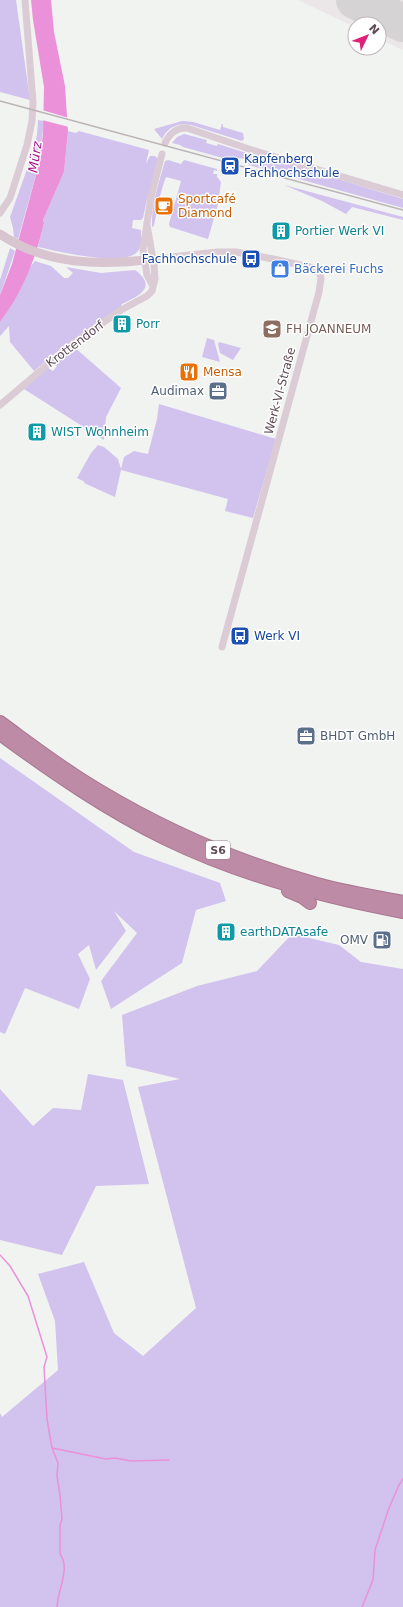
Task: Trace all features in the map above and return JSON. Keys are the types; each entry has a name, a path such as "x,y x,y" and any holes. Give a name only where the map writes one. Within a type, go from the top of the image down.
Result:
{"highway":[{"name":"S6","path":"0,722 49,758 100,791 169,829 242,860 318,885 403,902"},
{"name":"S6","path":"0,734 96,800 166,839 216,860 299,889 403,912"},
{"path":"265,878 278,888 294,893 310,903"}],"main road":[{"name":"Werk-VI-Straße","path":"4,237 49,257 98,263 148,259"}],"street":[{"path":"0,213 10,198 27,145 32,121 34,102 25,0"},
{"path":"166,143 173,132 180,128 187,128 252,150 403,195"},
{"name":"Krottendorf","path":"0,405 67,348 121,310 147,296 153,287 147,275 148,259 144,241 150,197 162,154"},
{"name":"Werk-VI-Straße","path":"148,259 210,252 236,252 274,258 314,268 320,274 321,278 319,292 222,646"}],"shaded area":[{"path":"0,0 16,0 30,100 0,92"},
{"name":"Mürz","path":"31,0 51,0 54,32 65,86 68,131 64,172 43,220 44,223 37,249 27,275 15,299 0,322 0,295 12,264 39,164 43,134 44,87"},
{"path":"298,0 403,0 403,50 387,43 387,16 347,16 347,23"},
{"path":"38,120 44,121 39,164 18,239 14,237 10,217 32,155 37,135"},
{"path":"182,121 193,122 220,130 223,124 223,127 243,133 244,139 242,141 191,125 182,124 174,126 167,131 162,139 154,129"},
{"path":"68,131 76,133 79,131 149,150 146,164 150,156 155,156 158,159 143,218 141,220 133,220 132,228 141,230 141,241 138,251 131,256 120,258 91,257 38,247 44,223 43,220 64,172"},
{"path":"184,134 207,140 206,143 217,146 218,144 253,155 256,161 239,158 237,162 172,143 177,137"},
{"path":"256,154 403,199 403,208 249,165 246,160 253,163 258,161 254,155"},
{"path":"168,160 181,164 184,160 217,169 217,171 214,170 213,174 217,174 217,177 221,182 218,204 208,239 170,227 169,224 181,181 166,177 160,195 154,226 152,227 156,194 165,161"},
{"path":"284,185 403,217 403,220 352,207 346,214 322,201"},
{"path":"10,248 15,251 0,295 0,280"},
{"path":"35,261 51,266 64,278 68,278 73,273 66,267 101,273 135,270 142,276 145,281 145,286 144,290 140,294 122,304 122,308 87,332 80,334 79,337 66,344 34,371 10,342 9,326 0,336 0,322 9,309 30,267"},
{"path":"207,338 214,340 220,362 202,357"},
{"path":"219,342 241,348 233,360 220,353"},
{"path":"73,346 121,388 106,417 104,440 24,389 48,368 53,371 57,366 53,364"},
{"path":"159,404 276,439 253,518 225,511 228,499 121,470 115,497 84,483 85,482 77,478 91,453 98,445 104,447 118,459 121,469 124,457 134,451 148,454 157,419"},
{"path":"0,758 134,852 220,883 226,901 196,910 182,963 111,1009 101,981 137,933 114,911 126,931 96,970 89,945 78,954 90,979 79,1009 25,988 5,1034 0,1032"},
{"path":"292,934 339,945 361,962 403,969 403,1607 0,1607 0,1413 2,1417 58,1370 55,1321 38,1274 84,1262 114,1333 143,1356 196,1308 138,1087 180,1079 126,1066 122,1015 197,986 257,971"},
{"path":"88,1074 123,1080 149,1184 96,1186 62,1255 0,1240 0,1089 33,1126 53,1108 81,1110"}],"pier":[{"path":"42,110 69,118 69,127 42,120"}],"waterway":[{"path":"0,1255 10,1266 28,1296 47,1357 44,1367 47,1419 52,1448 58,1463 57,1476 62,1519 60,1525 60,1554 64,1566 63,1580 57,1607"},
{"path":"52,1448 106,1459 115,1458 131,1461 169,1460"},
{"path":"362,1607 373,1580 375,1550 389,1508 403,1479"}],"runway":[{"path":"355,0 403,23"}],"railway":[{"path":"0,101 403,210"}],"place":[{"name":"Kapfenberg Fachhochschule","path":"230,166"},
{"name":"Sportcafé Diamond","path":"164,206"},
{"name":"Portier Werk VI","path":"281,231"},
{"name":"Fachhochschule","path":"251,259"},
{"name":"Bäckerei Fuchs","path":"280,269"},
{"name":"Porr","path":"122,324"},
{"name":"FH JOANNEUM","path":"272,329"},
{"name":"Mensa","path":"189,372"},
{"name":"Audimax","path":"218,391"},
{"name":"WIST Wohnheim","path":"37,432"},
{"name":"Werk VI","path":"240,636"},
{"name":"BHDT GmbH","path":"306,736"},
{"name":"earthDATAsafe","path":"226,932"},
{"name":"OMV","path":"382,940"}]}
